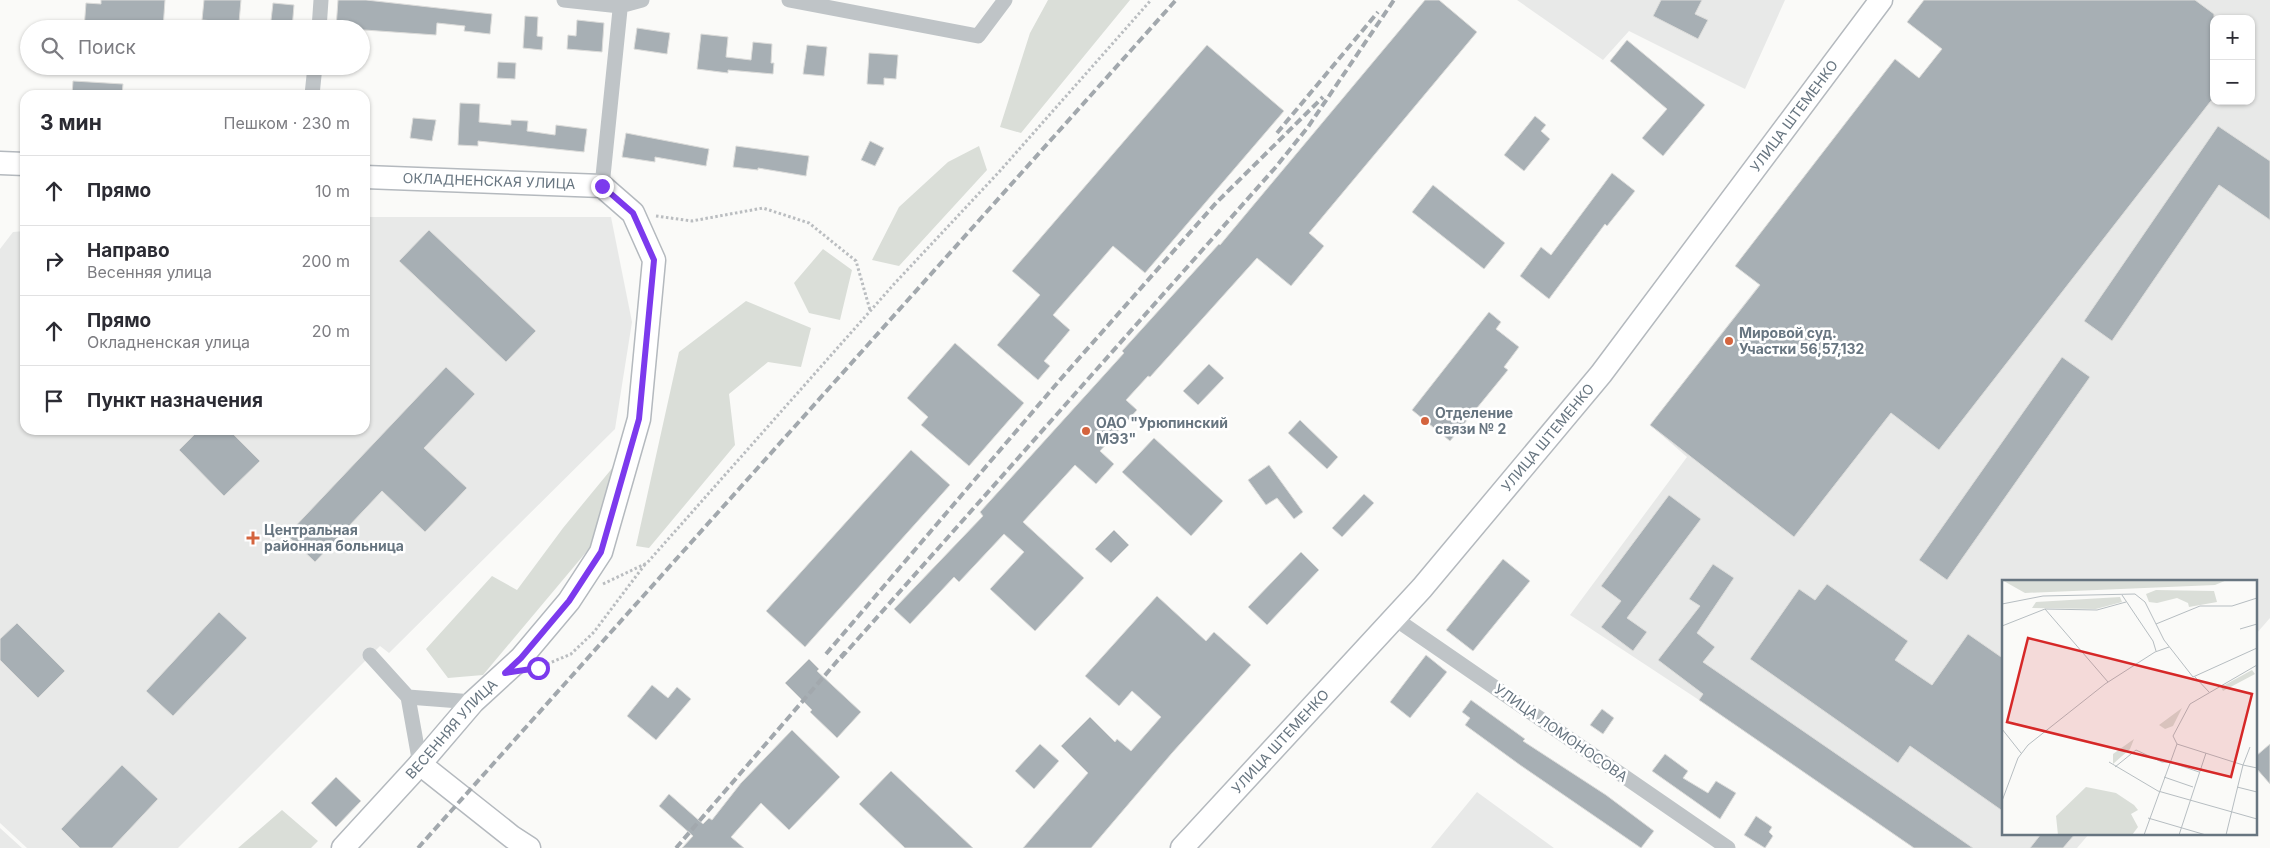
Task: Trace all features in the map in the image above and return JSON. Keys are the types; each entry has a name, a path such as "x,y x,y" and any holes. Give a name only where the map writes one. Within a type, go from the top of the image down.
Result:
{"main road":[{"name":"УЛИЦА ШТЕМЕНКО","path":"1182,848 1422,588 1601,374 1881,0"},
{"path":"0,163 20,164"},
{"name":"ОКЛАДНЕНСКАЯ УЛИЦА","path":"370,177 602,186"},
{"path":"602,186 633,213"},
{"name":"ВЕСЕННЯЯ УЛИЦА","path":"343,848 420,764 473,702 521,658 569,601 601,552 639,419 654,260 633,213"},
{"path":"420,764 512,837 529,848"}],"street":[{"path":"320,20 322,0"},
{"path":"564,0 620,3 642,0"},
{"path":"790,0 978,36 1005,0"},
{"path":"602,186 620,3"},
{"path":"313,90 314,75"},
{"name":"УЛИЦА ЛОМОНОСОВА","path":"1394,618 1728,848"},
{"path":"370,655 408,697 420,764"},
{"path":"408,697 473,702"}],"path":[{"path":"505,673 538,668 571,654 594,632 647,563 870,310 999,172 1151,0"},
{"path":"633,213 692,221 763,208 809,223 856,261 870,310"},
{"path":"595,588 647,563"}],"shaded area":[{"path":"1048,0 1130,0 1021,133 1000,127 1030,33"},
{"path":"1517,0 1785,0 1745,89 1629,31 1603,60"},
{"path":"1981,0 2270,0 2270,618 2258,632 2258,580 2002,580 2002,836 2087,836 2077,848 1914,848 1699,700 1570,615 1687,457 1650,425"},
{"path":"979,146 987,170 899,266 872,260 899,207 948,162"},
{"name":"Центральная районная больница","path":"370,217 611,217 632,322 615,429 389,653 380,646 178,848 27,848 0,823 0,249 13,232 20,231 20,435 370,435"},
{"path":"823,249 852,270 840,320 809,313 794,283"},
{"path":"746,301 811,328 801,367 768,362 729,394 735,445 649,548 636,546 679,352"},
{"path":"623,455 593,544 483,675 448,678 426,649 492,576 517,590 563,528"},
{"path":"1477,792 1554,848 1431,848"},
{"path":"282,810 318,841 311,848 238,848"},
{"path":"0,828 22,848 0,848"}],"building":[{"path":"101,0 165,0 164,20 85,20 86,3 101,4"},
{"path":"204,0 241,0 239,20 202,20"},
{"path":"338,0 366,0 492,14 490,34 464,31 465,26 437,23 436,35 370,30 370,20 337,20"},
{"path":"1425,0 1439,0 1477,32 1309,233 1324,246 1291,286 1257,258 1150,377 1148,376 1126,400 1137,410 1100,451 1114,464 1096,484 1075,465 1023,522 1084,578 1035,631 990,589 1024,552 1004,534 959,582 954,577 910,624 894,609 983,516 980,512 1124,353 1122,351 1220,245"},
{"path":"1661,0 1702,0 1695,14 1708,20 1698,39 1653,16"},
{"path":"1924,0 2195,0 2214,14 2210,15 2210,102 1939,450 1891,413 1794,537 1650,425 1760,285 1735,266 1895,59 1919,78 1942,49 1907,22"},
{"path":"273,3 294,5 293,20 271,20"},
{"path":"525,16 538,17 537,36 543,37 542,50 523,48"},
{"path":"577,20 604,23 602,52 567,49 568,35 576,36"},
{"path":"637,28 670,33 667,54 634,49"},
{"path":"701,34 728,37 726,57 751,60 753,42 772,44 771,63 774,63 773,74 728,70 728,73 697,69"},
{"path":"1627,40 1705,105 1663,156 1642,138 1667,109 1610,61"},
{"path":"807,45 827,47 824,76 803,74"},
{"path":"1207,45 1284,111 1145,273 1113,246 1053,315 1070,330 1044,361 1050,366 1038,380 997,345 1040,295 1012,271"},
{"path":"869,53 898,55 896,79 884,78 884,85 867,84"},
{"path":"498,62 516,63 515,79 497,78"},
{"path":"73,81 123,84 122,90 72,90"},
{"path":"460,103 480,104 479,122 511,125 511,120 528,121 527,131 555,135 556,125 587,129 584,152 478,141 478,146 458,145"},
{"path":"1535,116 1546,125 1541,131 1550,139 1524,171 1504,155"},
{"path":"413,118 436,120 432,141 410,138"},
{"path":"2218,126 2270,161 2270,220 2219,185 2112,341 2084,321"},
{"path":"626,133 709,149 706,166 655,157 655,162 622,157"},
{"path":"870,141 884,148 875,166 861,160"},
{"path":"736,146 809,156 806,176 758,168 758,170 733,167"},
{"path":"1612,173 1635,191 1607,226 1605,224 1549,299 1520,276 1541,247 1551,255"},
{"path":"1433,185 1505,243 1484,269 1412,212"},
{"path":"429,230 536,331 506,362 399,261"},
{"path":"1489,312 1501,322 1496,329 1519,347 1504,367 1508,370 1450,441 1412,410"},
{"path":"955,343 1024,403 969,466 921,425 928,417 907,398"},
{"path":"2062,357 2090,377 1947,580 1919,560"},
{"path":"1209,364 1224,378 1198,405 1183,391"},
{"path":"446,367 475,394 424,448 467,488 425,532 382,491 315,562 287,535"},
{"path":"1300,420 1338,457 1327,469 1288,433"},
{"path":"194,435 234,435 260,461 224,496 179,450"},
{"name":"ОАО \"Урюпинский МЭЗ\"","path":"1154,438 1223,501 1191,536 1122,472"},
{"path":"911,450 950,485 805,647 766,611"},
{"path":"1269,465 1303,512 1294,519 1277,498 1266,505 1248,480"},
{"path":"1364,494 1374,503 1342,537 1332,528"},
{"path":"1669,495 1701,519 1627,618 1647,632 1633,651 1601,627 1621,601 1601,586"},
{"path":"1114,530 1129,545 1111,563 1095,549"},
{"path":"1301,552 1319,570 1267,625 1248,607"},
{"path":"1503,559 1530,581 1473,651 1446,630"},
{"path":"1713,564 1734,578 1697,633 1715,647 1703,662 1973,848 1914,848 1699,700 1703,694 1658,660 1700,606 1689,599"},
{"path":"1827,584 1908,641 1895,660 1932,685 1968,634 2002,658 2002,811 1910,746 1898,763 1750,659 1799,589 1815,600"},
{"path":"1157,596 1206,641 1214,632 1251,665 1172,753 1091,848 1023,848 1088,773 1061,746 1090,717 1115,742 1117,739 1131,751 1161,717 1132,691 1119,706 1085,676"},
{"path":"219,612 247,638 173,716 146,691"},
{"path":"17,623 65,671 38,698 0,660 0,639"},
{"path":"1426,655 1447,672 1410,718 1390,702"},
{"path":"809,659 819,669 817,671 861,712 837,738 810,712 812,710 785,683"},
{"path":"652,685 668,698 677,687 691,699 656,740 627,716"},
{"path":"1471,700 1525,739 1523,741 1606,795 1654,831 1641,848 1465,725 1470,718 1462,712"},
{"path":"1602,709 1614,718 1603,734 1590,725"},
{"path":"792,730 840,777 789,830 761,803 731,837 744,848 682,848 693,836 659,806 669,794 703,824 709,818 712,820 741,783"},
{"path":"1040,744 1059,761 1034,789 1015,771"},
{"path":"2270,744 2270,784 2258,770 2258,754"},
{"path":"1665,754 1688,771 1683,778 1708,793 1716,781 1736,793 1720,819 1652,771"},
{"path":"122,765 158,799 112,848 80,848 61,829"},
{"path":"891,771 973,848 905,848 859,804"},
{"path":"336,777 361,801 336,827 311,803"},
{"path":"1756,816 1772,827 1769,832 1773,836 1765,848 1744,835"},
{"path":"2039,836 2073,836 2063,848 2030,848"}],"railway":[{"path":"418,848 1176,0"},
{"path":"841,658 1275,168 1308,127 1394,0"},
{"path":"1277,133 1378,12"},
{"path":"826,654 1059,381 1216,203 1323,97"},
{"path":"676,848 845,652"}],"place":[{"name":"Мировой суд. Участки 56,57,132","path":"1729,341"},
{"name":"Отделение связи № 2","path":"1425,421"},
{"name":"ОАО \"Урюпинский МЭЗ\"","path":"1086,431"},
{"name":"Центральная районная больница","path":"253,538"}],"route":[{"path":"538,668 505,673 521,658 569,601 601,552 639,419 654,260 633,213 602,186"}]}
